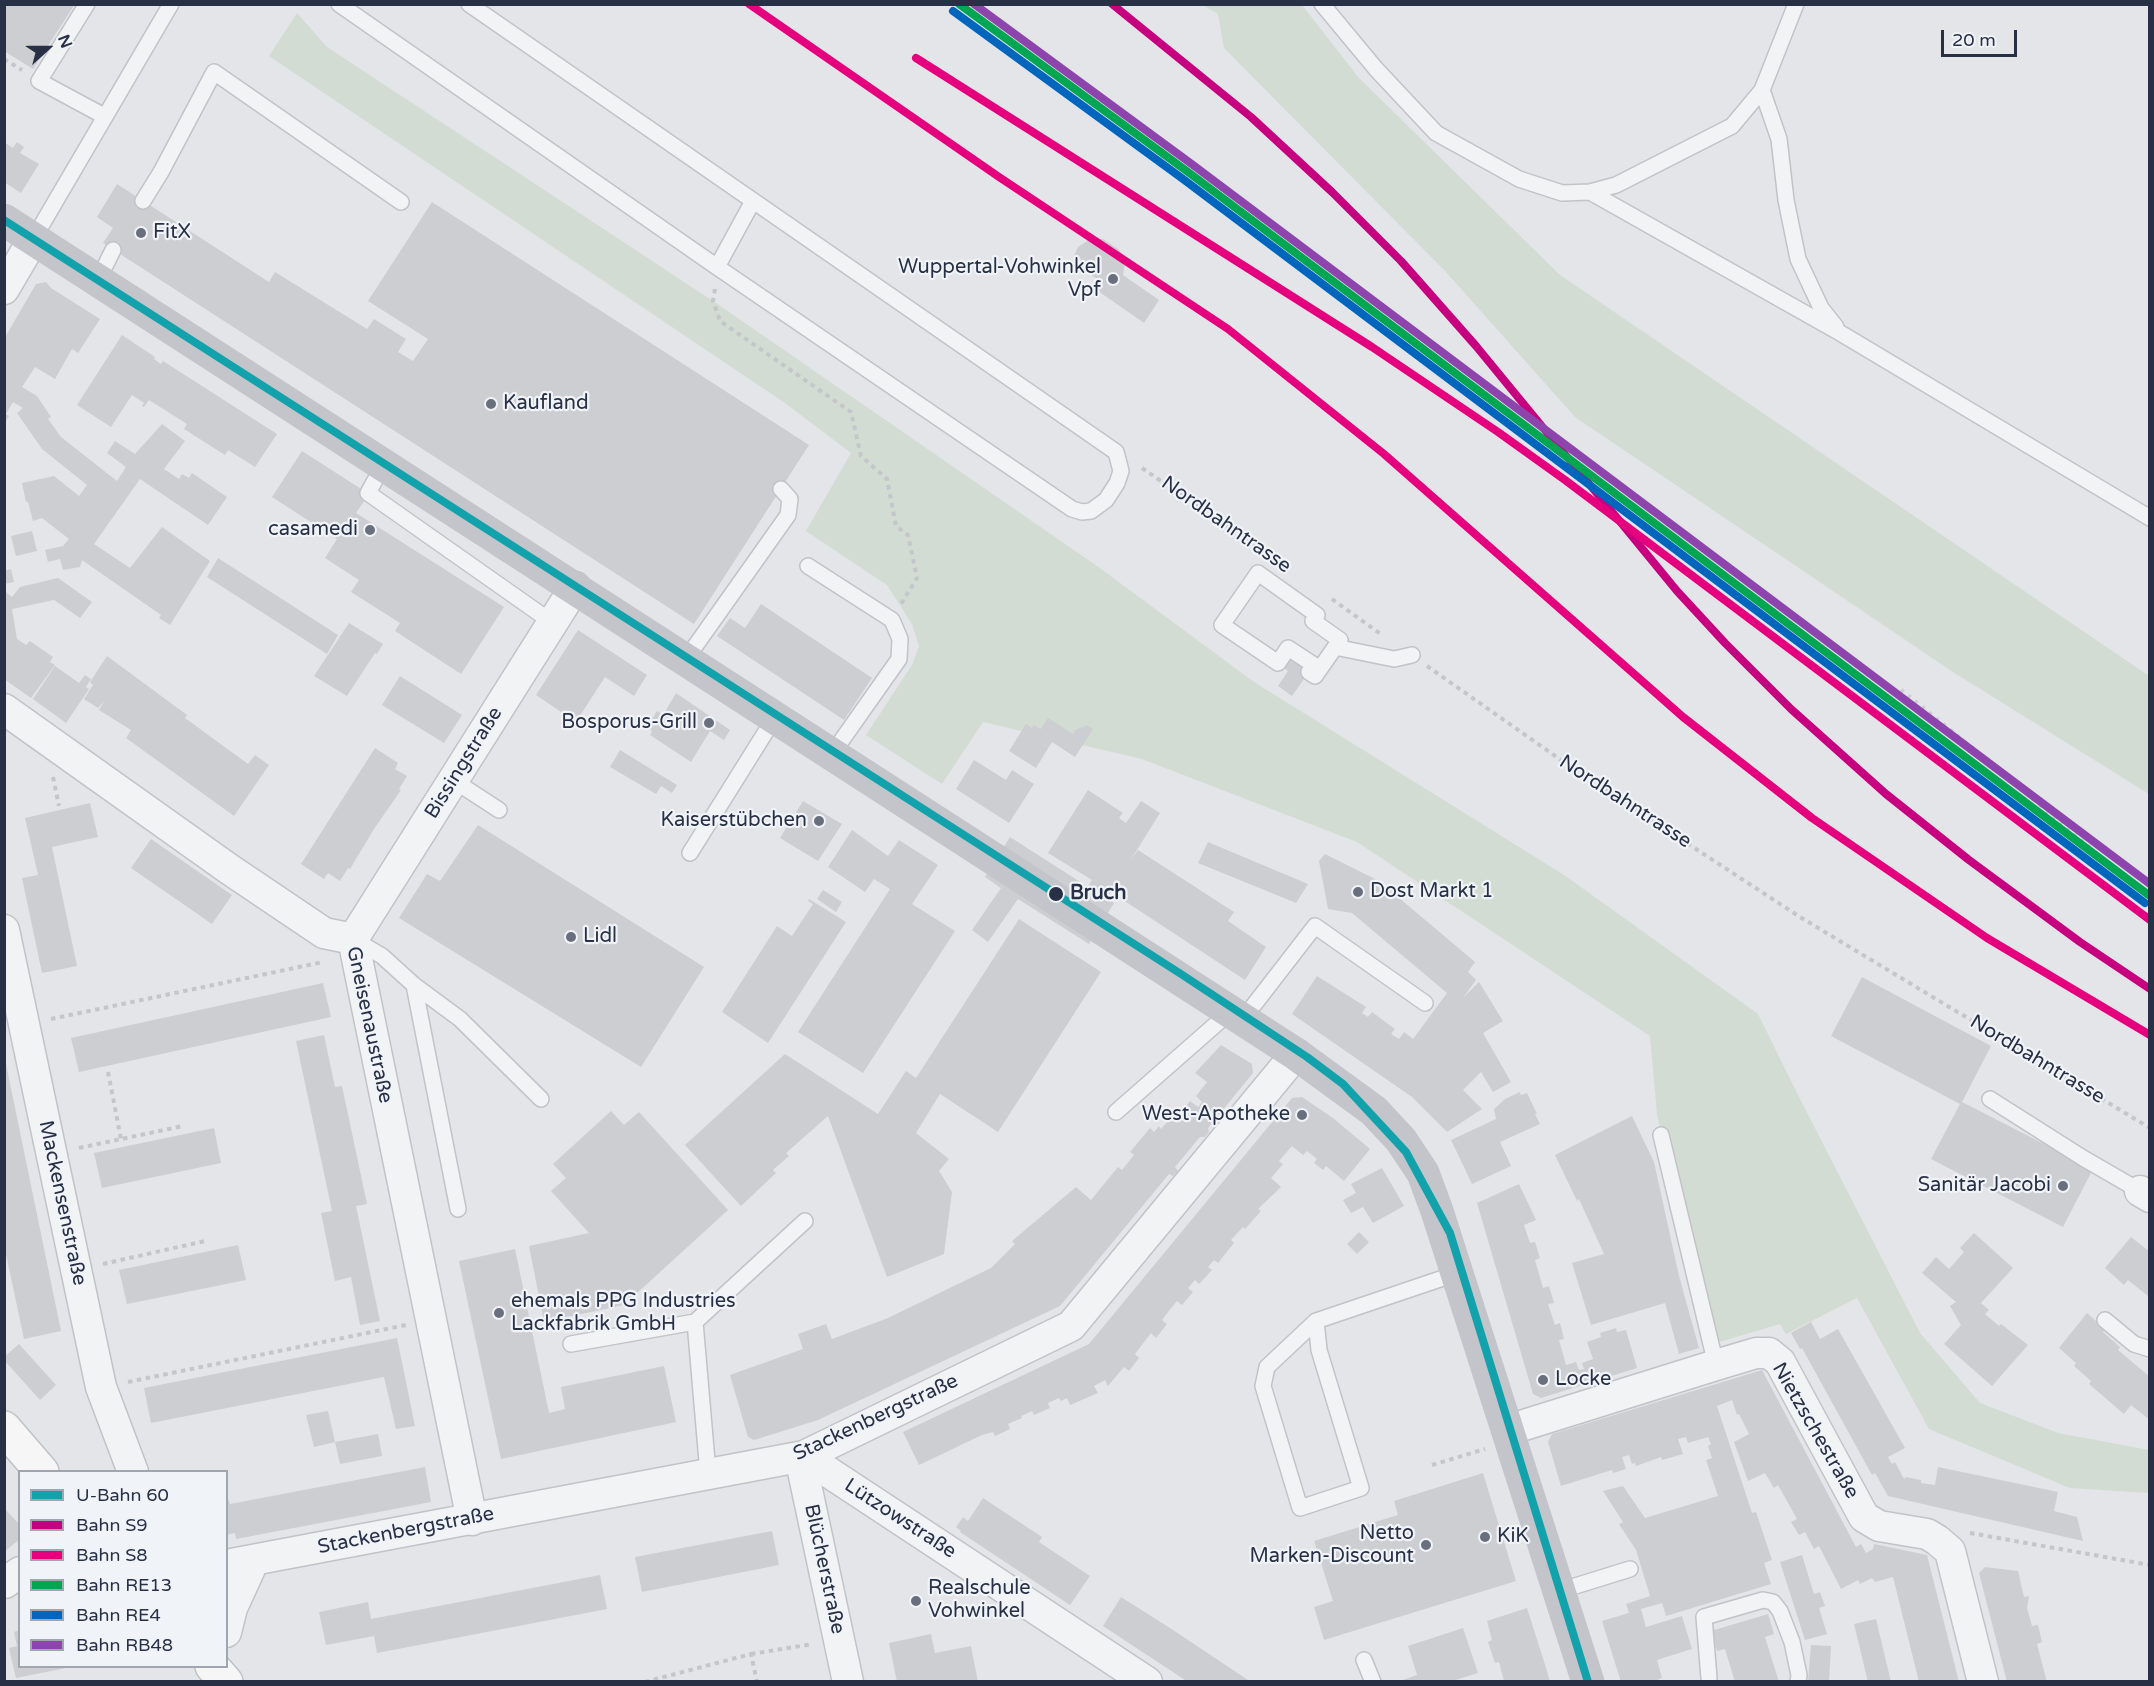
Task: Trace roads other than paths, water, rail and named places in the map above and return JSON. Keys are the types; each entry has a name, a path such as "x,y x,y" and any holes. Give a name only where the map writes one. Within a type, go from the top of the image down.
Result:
{"main road":[{"path":"4,220 1296,1053 1374,1111 1401,1140 1422,1173 1458,1274 1588,1682"},
{"path":"4,1428 40,1470"},
{"path":"214,1668 228,1682"}],"street":[{"path":"4,289 34,238"},
{"name":"Bissingstraße","path":"354,947 453,780 575,587"},
{"name":"Gneisenaustraße","path":"4,709 229,869 324,933 354,947 472,1520"},
{"name":"Mackensenstraße","path":"4,930 101,1387 132,1470"},
{"name":"Stackenbergstraße","path":"228,1626 240,1562 802,1456 1071,1326 1296,1053"},
{"name":"Nietzschestraße","path":"1508,1430 1756,1353 1769,1353 1780,1362 1864,1518 1879,1526 1927,1534 1950,1551 1983,1682"},
{"name":"Blücherstraße","path":"802,1456 848,1682"},
{"name":"Lützowstraße","path":"802,1456 1147,1682"},
{"path":"5,1584 18,1574"}],"lane":[{"path":"87,4 39,81 104,116"},
{"path":"34,238 171,4"},
{"path":"339,4 717,267 1072,509 1082,513 1091,511 1106,500 1117,483 1121,471 1116,452 469,4"},
{"path":"1322,4 1376,69 1436,133 1519,179 1562,193 1590,192 1616,185 1732,126 1762,90 1796,4"},
{"path":"143,201 214,72 401,202"},
{"path":"1762,90 1779,139 1786,200 1798,259 1821,308 1842,334"},
{"path":"1590,192 1842,334 2150,518"},
{"path":"717,267 753,201"},
{"path":"98,280 113,250"},
{"path":"384,464 368,493 553,623"},
{"path":"686,659 788,515 790,499 781,489"},
{"path":"808,566 892,620 900,639 899,659 832,754"},
{"path":"1258,573 1317,615 1313,621 1340,640 1335,647 1315,676 1309,672 1314,665 1288,648 1278,663 1222,625 1258,573"},
{"path":"1335,647 1394,659 1412,656"},
{"path":"690,853 775,717"},
{"path":"453,780 499,810"},
{"path":"1116,1112 1237,1015 1315,926 1425,1003"},
{"path":"354,947 382,956 414,985 460,1019 541,1099"},
{"path":"414,985 458,1209"},
{"path":"1990,1099 2145,1194"},
{"path":"1661,1136 1716,1365"},
{"path":"571,1344 695,1322 805,1221"},
{"path":"1316,1321 1319,1350 1361,1488 1299,1508 1263,1386 1267,1367 1316,1321 1458,1274"},
{"path":"2105,1320 2134,1344 2150,1349"},
{"path":"695,1322 708,1473"},
{"path":"1559,1591 1630,1569"},
{"path":"1707,1680 1704,1617 1763,1600 1773,1602 1780,1611 1792,1642 1799,1675 1798,1682"},
{"path":"1364,1660 1372,1682"}],"railway":[{"path":"1901,690 2150,896"}],"metro line":[{"name":"60","path":"4,220 1181,974 1307,1057 1343,1084 1406,1152 1450,1233 1588,1682"}],"rail line":[{"name":"S8","path":"749,4 999,177 1228,329 1384,454 1683,717 1812,818 1987,938 2150,1035"},
{"name":"RE13","path":"959,4 1188,172 2150,896"},
{"name":"RB48","path":"974,4 1193,165 2150,884"},
{"name":"S9","path":"1112,4 1251,117 1332,192 1401,261 1476,346 1677,591 1791,709 1886,794 1969,860 2080,942 2150,989"},
{"name":"RE4","path":"953,11 1183,179 2145,903"},
{"name":"S8","path":"916,58 1372,347 1498,432 2150,920"}],"place":[{"name":"FitX","path":"141,233"},
{"name":"Wuppertal-Vohwinkel Vpf","path":"1113,279"},
{"name":"Kaufland","path":"491,404"},
{"name":"casamedi","path":"370,530"},
{"name":"Bosporus-Grill","path":"709,723"},
{"name":"Kaiserstübchen","path":"819,821"},
{"name":"Dost Markt 1","path":"1358,892"},
{"name":"Bruch","path":"1056,894"},
{"name":"Lidl","path":"571,937"},
{"name":"West-Apotheke","path":"1302,1115"},
{"name":"Sanitär Jacobi","path":"2063,1186"},
{"name":"ehemals PPG Industries Lackfabrik GmbH","path":"499,1313"},
{"name":"Locke","path":"1543,1380"},
{"name":"KiK","path":"1485,1537"},
{"name":"Netto Marken-Discount","path":"1426,1545"},
{"name":"Realschule Vohwinkel","path":"916,1601"}]}
